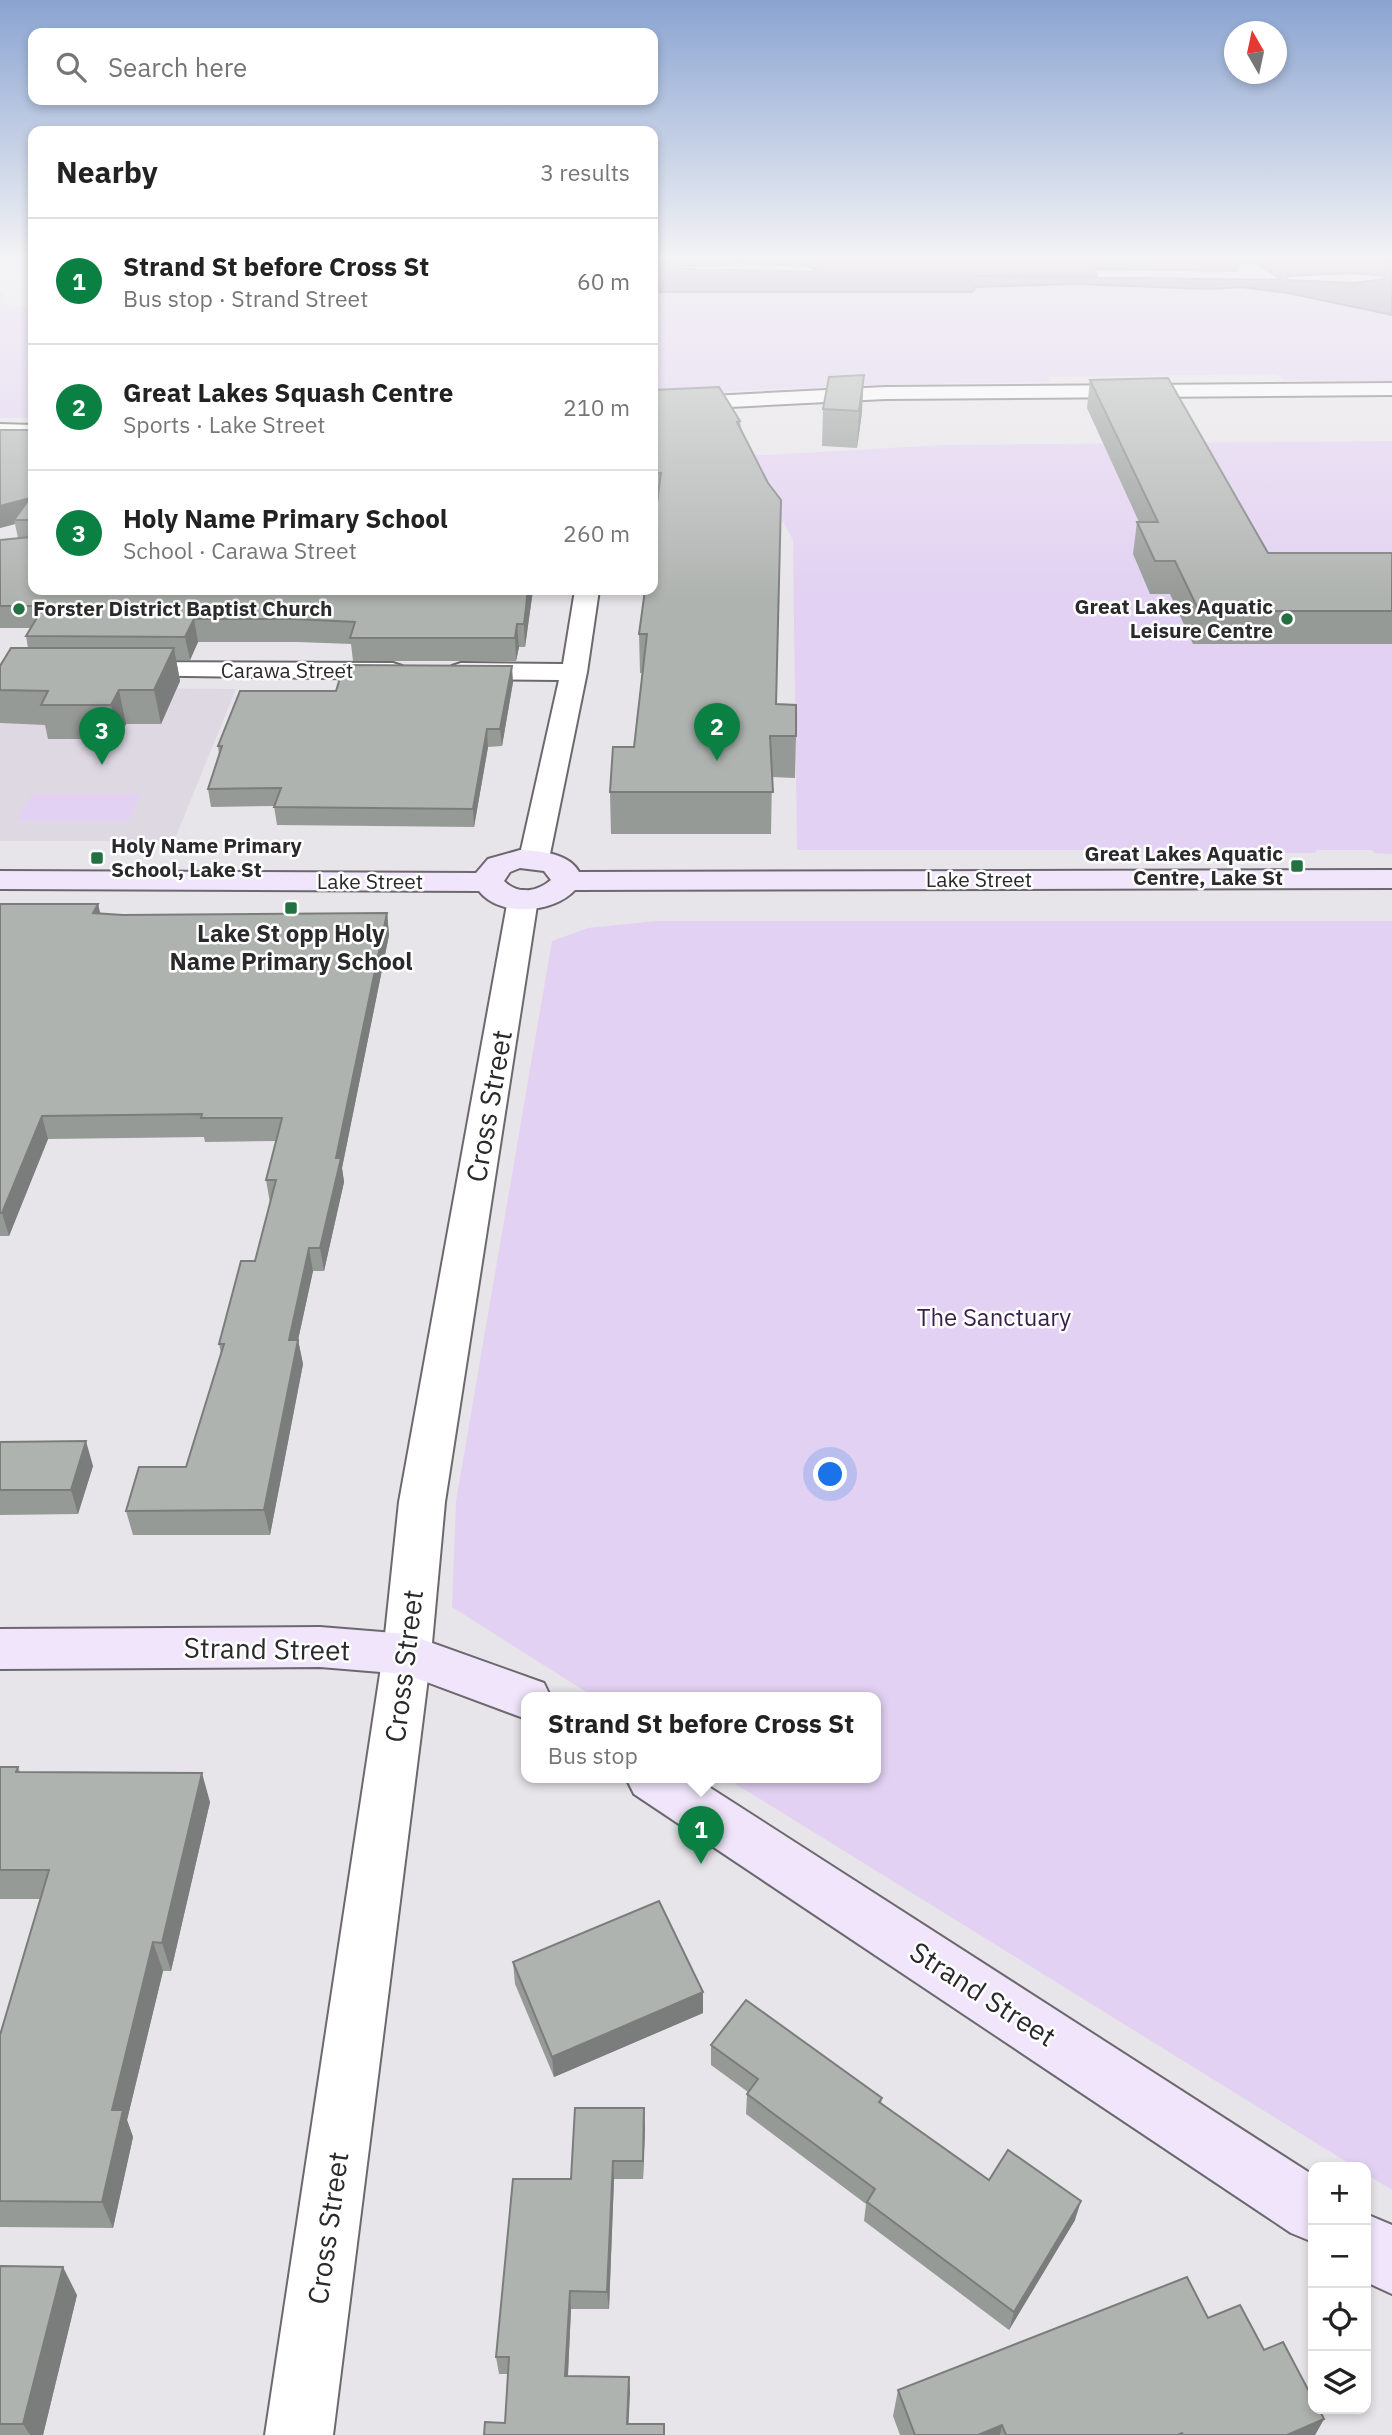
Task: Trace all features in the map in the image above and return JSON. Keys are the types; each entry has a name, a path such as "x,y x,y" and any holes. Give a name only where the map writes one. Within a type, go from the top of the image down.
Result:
{"street":[{"path":"658,405 885,393 1392,389"},
{"path":"0,431 28,431"},
{"name":"Cross Street","path":"299,2435 407,1654 422,1502 515,880 574,672 586,595"},
{"name":"Carawa Street","path":"98,670 574,672"},
{"path":"563,869 567,881 547,896 515,880 563,869"},
{"name":"Lake Street","path":"567,881 1392,879"},
{"name":"Lake Street","path":"0,880 515,880"},
{"name":"Strand Street","path":"0,1649 320,1647 407,1654 521,1696"},
{"name":"Strand Street","path":"660,1783 1308,2208"},
{"path":"1371,2248 1392,2262"}],"shaded area":[{"path":"0,687 236,689 174,841 0,841"}],"green space":[{"path":"0,372 28,372 28,418 0,418"},
{"path":"658,372 1392,372 1392,381 1283,380 1278,374 1047,377 1050,382 898,384 658,394"},
{"path":"1392,441 1392,854 1374,853 1372,850 1317,850 1315,853 1114,853 1092,850 797,850 793,540 747,456 944,445"},
{"path":"32,794 141,794 128,821 17,821"},
{"name":"The Sanctuary","path":"656,921 1392,921 1392,2190 1371,2177 1371,2162 1347,2162 734,1783 881,1783 881,1692 587,1692 452,1607 456,1501 552,941 588,928"}],"building":[{"path":"864,375 859,411 823,409 829,377"},
{"path":"1168,378 1268,553 1392,553 1392,611 1199,611 1175,561 1155,561 1137,522 1158,522 1090,380"},
{"path":"719,387 740,421 737,422 768,483 781,500 776,704 796,705 796,736 770,736 773,792 610,792 613,747 634,747 647,634 639,634 644,595 658,595 658,495 661,473 658,473 658,390"},
{"path":"0,430 28,430 28,499 0,506"},
{"path":"28,501 28,520 14,520"},
{"path":"28,537 28,595 527,595 524,624 517,624 515,638 350,638 355,622 295,619 194,619 185,637 26,636 44,606 0,606 0,540"},
{"path":"11,648 174,648 154,690 119,690 111,705 41,705 48,691 0,690 0,666"},
{"path":"344,665 512,666 500,729 487,729 473,809 274,807 281,788 208,789 222,746 218,746 240,691 336,691"},
{"path":"0,904 98,904 93,913 123,915 387,913 336,1158 341,1158 320,1248 309,1248 289,1340 298,1340 264,1510 126,1511 139,1467 186,1467 224,1344 219,1344 241,1261 255,1261 276,1180 266,1180 282,1118 201,1118 202,1114 42,1116 0,1213"},
{"path":"86,1441 71,1490 0,1490 0,1442"},
{"path":"0,1767 18,1767 16,1772 202,1773 162,1943 153,1942 112,2110 123,2110 102,2202 0,2201 0,2035 49,1870 0,1870"},
{"path":"659,1901 703,1992 552,2057 513,1962"},
{"path":"746,2000 882,2098 879,2102 989,2180 1008,2150 1081,2201 1014,2312 867,2202 875,2189 747,2094 758,2079 711,2045"},
{"path":"575,2108 644,2108 643,2161 613,2161 607,2292 570,2291 565,2376 629,2377 627,2424 664,2424 664,2435 484,2435 485,2422 505,2423 509,2357 496,2357 513,2179 571,2179"},
{"path":"0,2266 63,2267 23,2424 0,2424"},
{"path":"1187,2277 1208,2318 1240,2305 1264,2350 1283,2342 1308,2390 1308,2414 1322,2414 1324,2419 1287,2435 1006,2435 1002,2425 978,2435 915,2435 898,2390"}],"place":[{"name":"Forster District Baptist Church","path":"19,609"},
{"name":"Great Lakes Aquatic Leisure Centre","path":"1287,619"},
{"name":"Great Lakes Squash Centre","path":"717,761"},
{"name":"Holy Name Primary School","path":"102,765"},
{"name":"Holy Name Primary School, Lake St","path":"97,858"},
{"name":"Great Lakes Aquatic Centre, Lake St","path":"1297,866"},
{"name":"Lake St opp Holy Name Primary School","path":"291,908"},
{"name":"Strand St before Cross St","path":"701,1864"}]}
